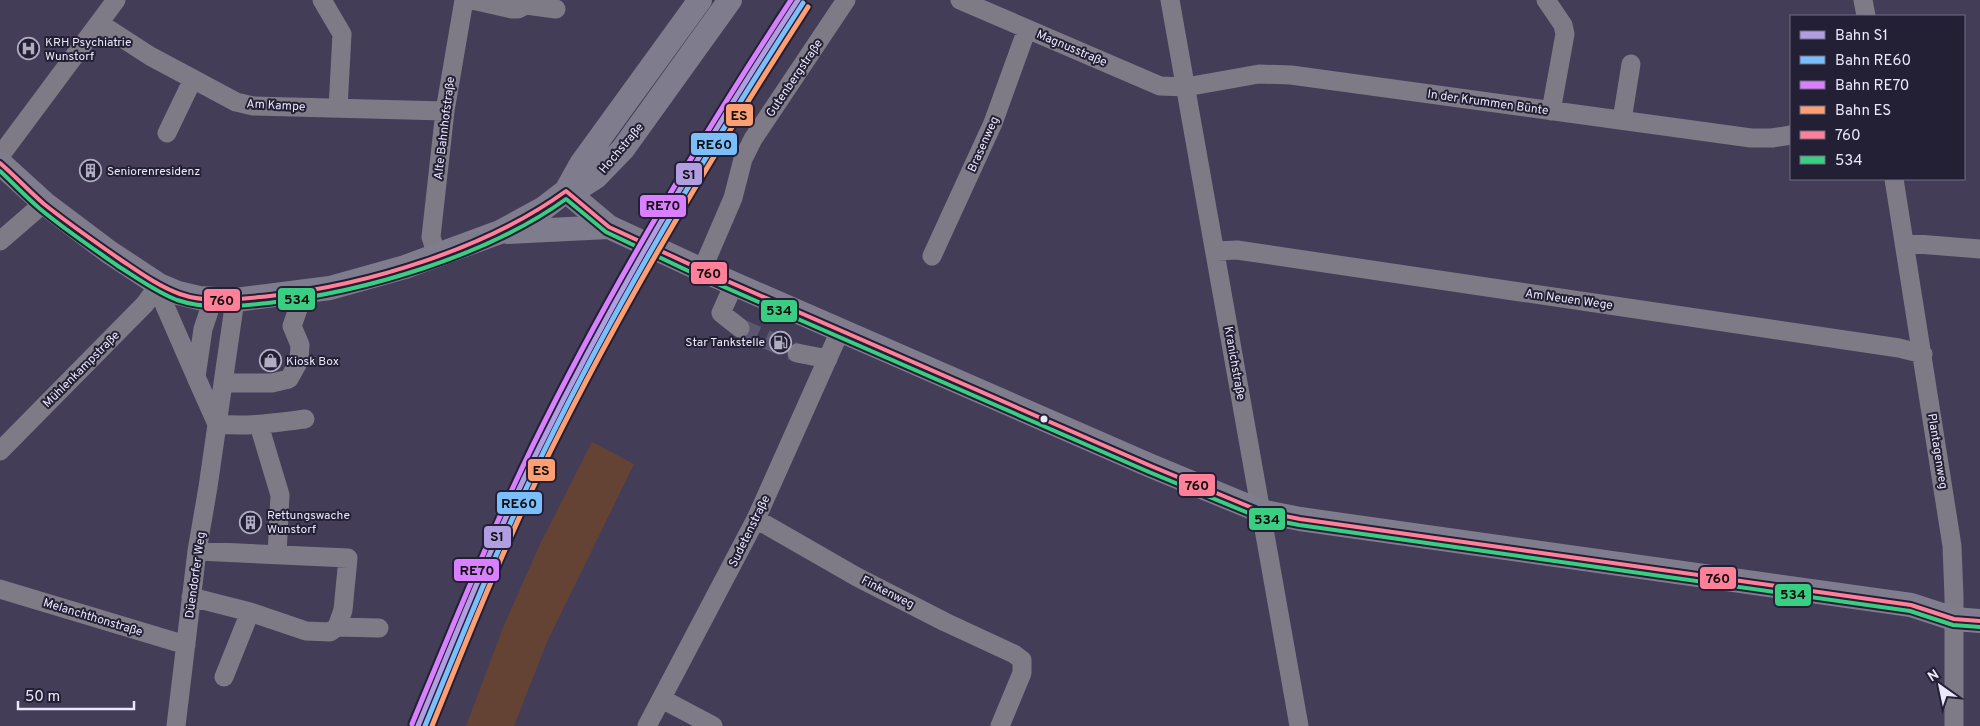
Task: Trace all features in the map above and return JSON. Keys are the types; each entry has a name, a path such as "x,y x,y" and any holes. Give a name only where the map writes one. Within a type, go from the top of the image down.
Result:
{"main road":[{"name":"Hochstraße","path":"566,191 581,164 700,0"},
{"name":"Hochstraße","path":"566,191 582,186 596,177 613,161 730,0"},
{"path":"0,162 44,204 109,252 168,289 188,296 224,300 330,288 372,277 437,256 500,232 544,208 566,191 609,227 702,270 1151,466 1260,511 1911,605 1954,619 1980,621"},
{"path":"500,232 609,227"}],"street":[{"path":"0,156 116,0"},
{"path":"322,0 342,34 338,108"},
{"name":"Alte Bahnhofstraße","path":"437,256 431,237 445,111 464,0"},
{"path":"472,0 518,9 526,5 556,9"},
{"name":"Gutenbergstraße","path":"702,270 733,198 743,159 753,139 846,0"},
{"name":"Magnusstraße","path":"960,0 1160,86 1186,87"},
{"name":"Kranichstraße","path":"1170,0 1299,726"},
{"path":"1546,0 1562,25 1565,34 1551,111"},
{"path":"1863,0 1866,15"},
{"name":"Am Kampe","path":"99,23 150,56 236,102 253,106 445,111"},
{"name":"Brasenweg","path":"932,256 993,123 1027,29"},
{"path":"1622,120 1631,64"},
{"name":"In der Krummen Bünte","path":"1186,87 1259,74 1292,75 1751,138 1772,138 1790,135"},
{"path":"168,133 193,79"},
{"name":"Plantagenweg","path":"1894,180 1952,546 1954,726"},
{"path":"0,241 44,204"},
{"path":"1905,244 1980,250"},
{"name":"Am Neuen Wege","path":"1216,251 1246,252 1889,347 1923,354"},
{"path":"734,284 721,313 740,328"},
{"path":"168,289 165,306 217,424 237,426 259,425 305,419"},
{"name":"Mühlenkampstraße","path":"0,451 145,304 168,289"},
{"path":"222,383 272,383 289,379 299,361 300,345 292,326 304,292"},
{"path":"196,377 203,329 224,300"},
{"name":"Düendorfer Weg","path":"176,726 197,551 222,383 224,300"},
{"name":"Sudetenstraße","path":"647,726 756,519 840,330"},
{"path":"797,353 828,359"},
{"path":"259,425 280,495 277,555"},
{"name":"Finkenweg","path":"756,519 857,577 945,622 1014,654 1022,660 1022,672 1000,726"},
{"path":"191,597 250,612 306,631 330,632 337,627 343,610 348,558 197,551"},
{"name":"Melanchthonstraße","path":"0,589 186,645"},
{"path":"224,677 250,612"},
{"path":"337,627 379,628"},
{"path":"662,699 713,726"}],"shaded area":[{"path":"592,442 634,464 547,642 514,726 466,726 504,625 540,544"}],"tunnel":[{"path":"740,328 797,353"}],"rail line":[{"name":"RE70","path":"412,724 501,514 562,387 655,218 791,0"},
{"name":"S1","path":"418,726 507,515 569,389 662,219 798,0"},
{"name":"RE60","path":"425,726 512,519 573,393 667,223 803,3"},
{"name":"ES","path":"432,726 518,520 579,395 641,281 706,170 808,7"}],"transit line":[{"name":"760","path":"0,163 53,211 142,274 180,294 213,300 307,291 346,283 424,261 463,247 500,230 534,212 566,191 609,227 702,270 1151,466 1260,511 1300,519 1911,605 1954,619 1980,621"},
{"name":"534","path":"0,171 48,216 139,280 177,300 211,306 245,305 305,298 384,280 462,254 500,238 566,199 606,232 699,276 1149,472 1258,517 1299,525 1910,611 1953,625 1980,627"}],"place":[{"name":"KRH Psychiatrie Wunstorf","path":"29,49"},
{"name":"Seniorenresidenz","path":"91,171"},
{"name":"Star Tankstelle","path":"781,342"},
{"name":"Kiosk Box","path":"270,361"},
{"name":"Rettungswache Wunstorf","path":"251,522"}]}
